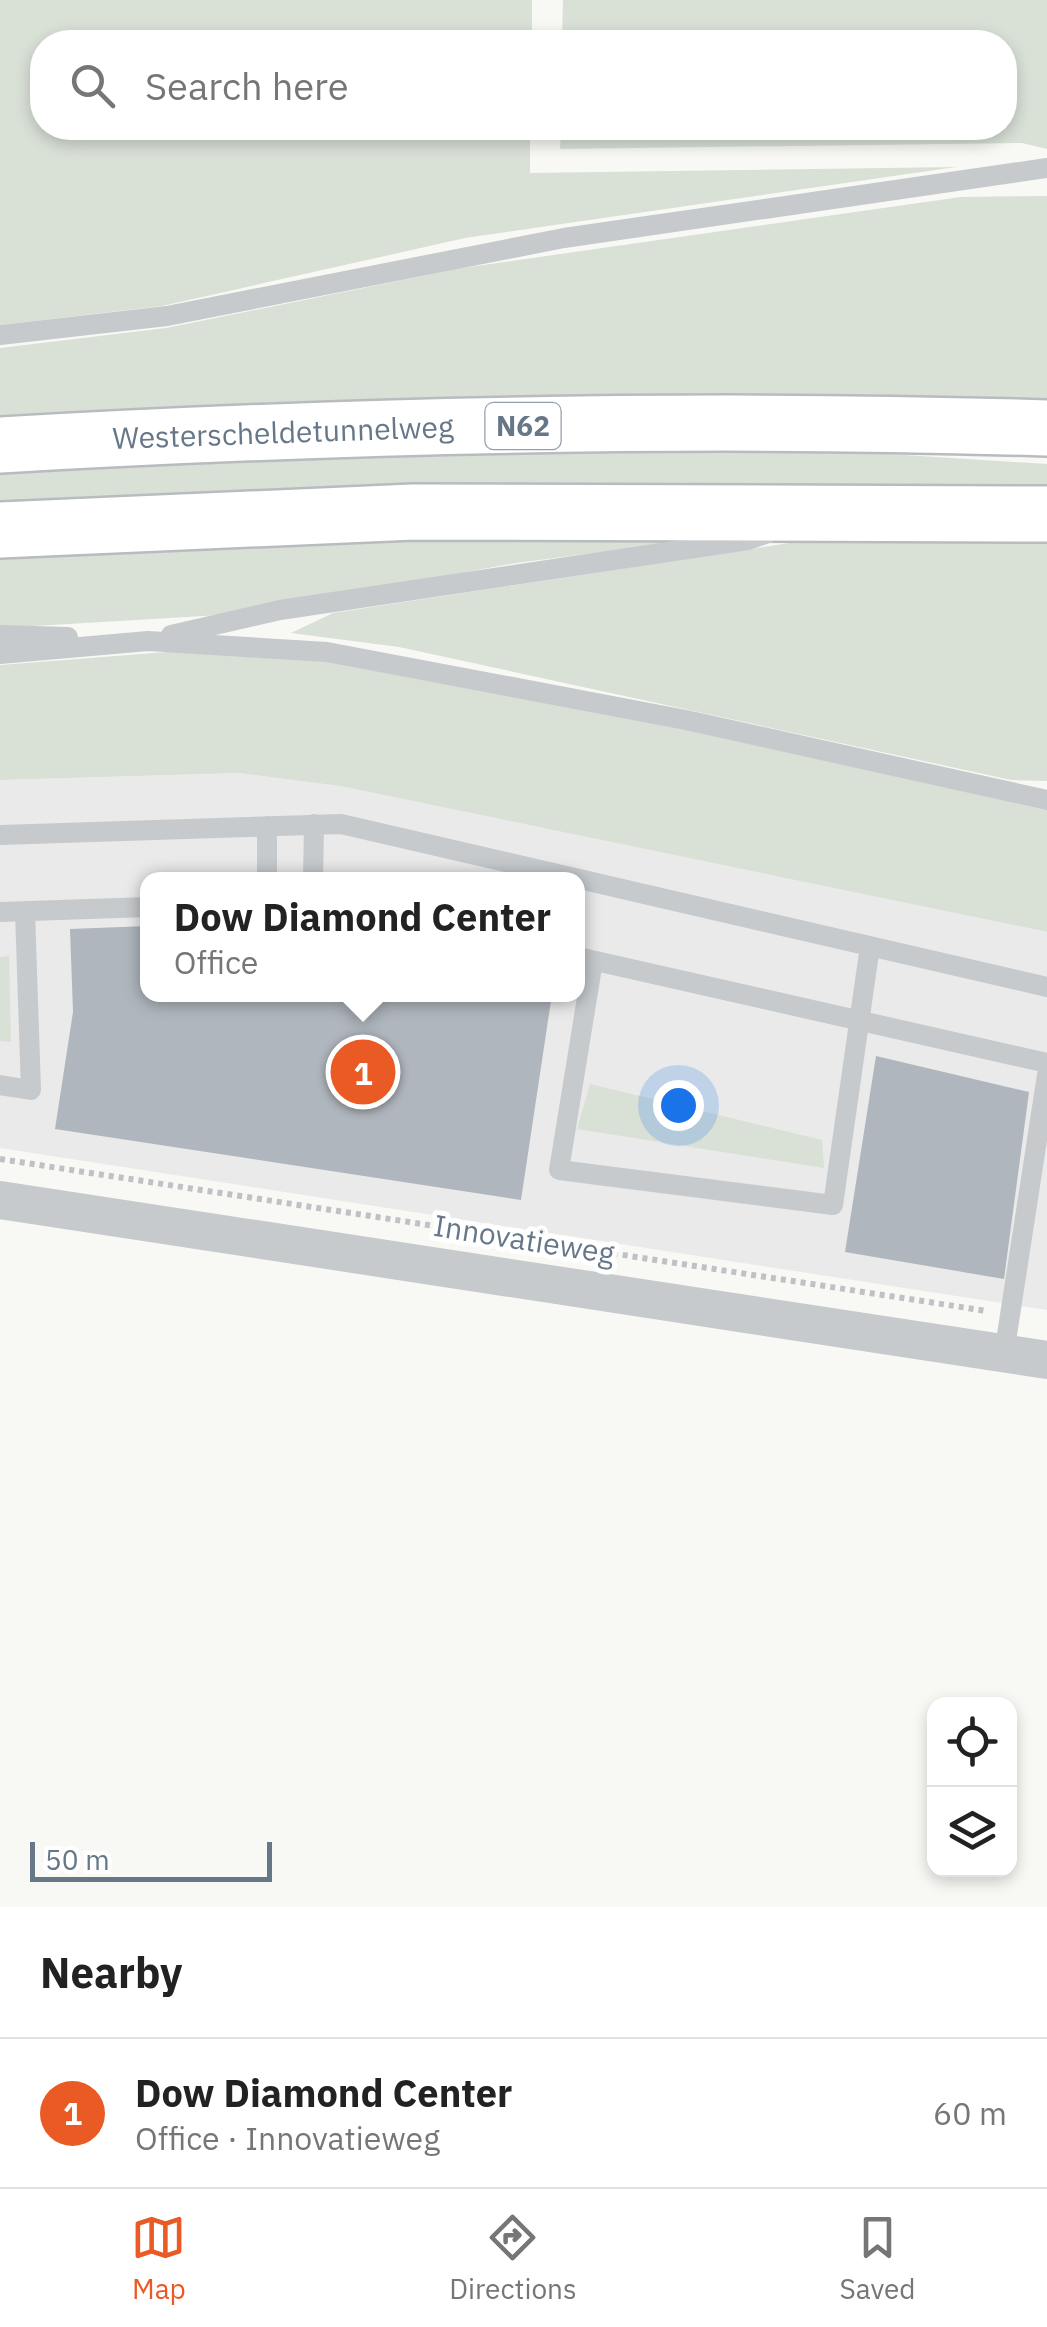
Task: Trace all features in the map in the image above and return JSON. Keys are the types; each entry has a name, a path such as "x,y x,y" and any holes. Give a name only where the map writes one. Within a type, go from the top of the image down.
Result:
{"highway":[{"name":"Westerscheldetunnelweg","path":"0,445 389,428 704,424 1047,428"},
{"path":"0,530 413,512 825,510 1047,514"}],"street":[{"name":"Innovatieweg","path":"0,1200 1047,1360"}],"lane":[{"path":"0,335 167,316 564,238 1040,171"},
{"path":"0,654 148,641 280,610 748,540 825,510"},
{"path":"0,635 328,652 425,668 1040,797"},
{"path":"313,872 314,824"},
{"path":"0,835 341,824 549,872"},
{"path":"267,826 267,872"},
{"path":"585,880 1047,986"},
{"path":"0,912 140,907"},
{"path":"0,1085 31,1090 25,912"},
{"path":"580,1002 559,1170 834,1205 870,946"},
{"path":"586,959 1047,1063"},
{"path":"1004,1354 1047,1074"}],"path":[{"name":"Innovatieweg","path":"0,1159 1011,1314"}],"shaded area":[{"path":"0,0 532,0 532,30 30,30 30,140 530,140 530,173 956,167 465,238 162,306 0,325"},
{"path":"563,0 1047,0 1047,149 1022,143 560,149 560,140 1017,140 1017,30 562,30"},
{"path":"1047,196 1047,403 0,425 0,348 166,328 462,268 961,197"},
{"path":"681,441 1047,464 1047,489 523,488 0,506 0,466"},
{"path":"307,528 711,538 516,563 237,614 0,628 0,544"},
{"path":"835,536 1047,540 1047,781 1011,780 399,647 291,633 333,613"},
{"path":"206,649 311,659 523,693 1047,810 1047,932 340,786 239,773 0,780 0,665"},
{"path":"239,773 340,786 1047,932 1047,1310 0,1148 0,780"},
{"path":"9,956 11,1042 0,1041 0,957"},
{"path":"590,1084 822,1140 824,1168 577,1129"}],"building":[{"path":"140,926 140,1002 551,1002 521,1200 55,1129 73,1012 70,929"},
{"path":"876,1056 1029,1092 1004,1279 845,1252"}],"place":[{"name":"Dow Diamond Center","path":"363,1072"}]}
